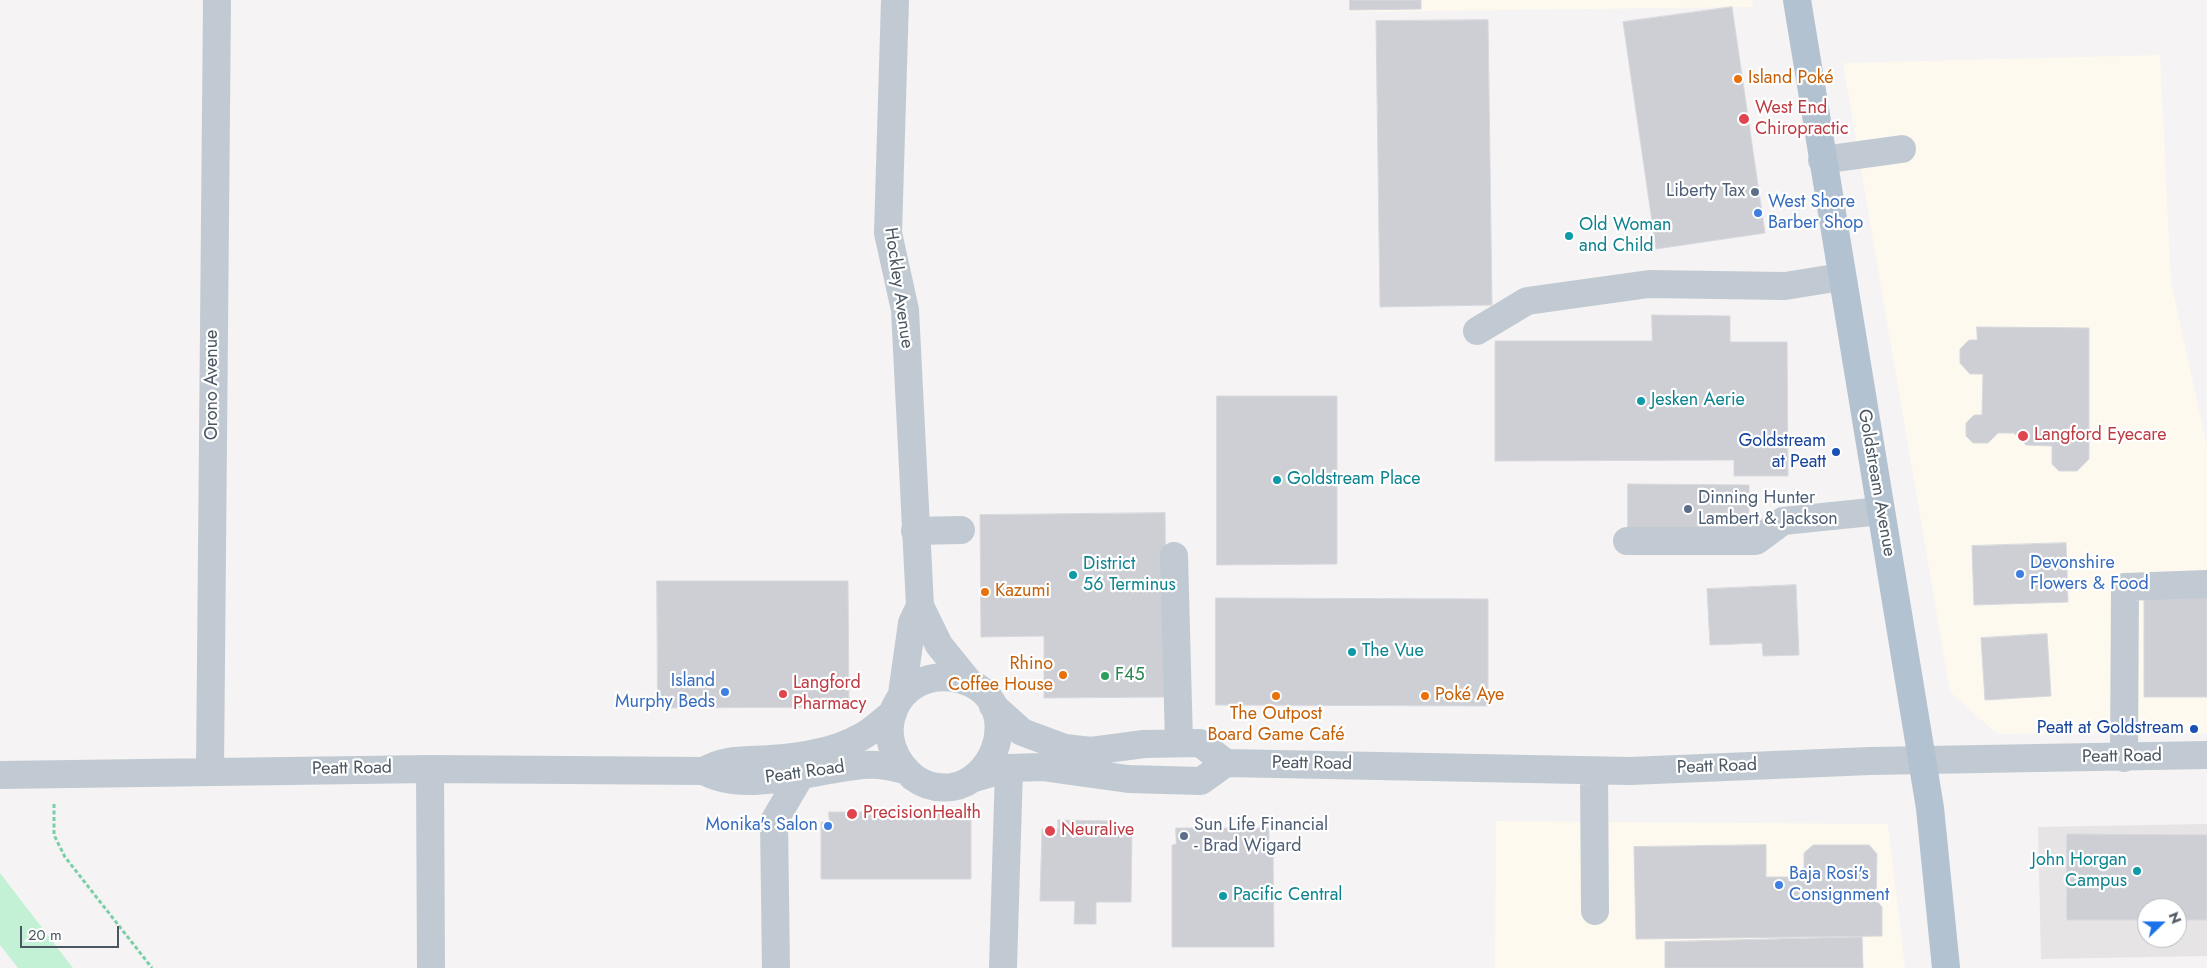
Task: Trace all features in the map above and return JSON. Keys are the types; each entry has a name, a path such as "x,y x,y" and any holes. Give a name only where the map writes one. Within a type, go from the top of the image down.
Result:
{"main road":[{"name":"Goldstream Avenue","path":"1797,0 1841,277 1930,808 1946,968"}],"street":[{"name":"Orono Avenue","path":"210,771 217,0"},
{"name":"Hockley Avenue","path":"895,0 888,233 905,310 920,606 939,645 969,682"},
{"path":"1822,160 1902,149"},
{"path":"1477,331 1527,301 1650,284 1785,286 1841,277"},
{"path":"1627,541 1756,541 1783,521 1880,511"},
{"path":"915,531 961,530"},
{"path":"1174,556 1179,742"},
{"path":"2124,758 2125,587 2207,584"},
{"name":"Hockley Avenue","path":"898,704 912,624 920,606"},
{"name":"Peatt Road","path":"704,771 714,764 730,761 772,759 834,749 862,737 918,683 932,677 969,682 986,694 993,706 1022,732 1075,750 1106,750 1144,744 1179,742 1200,743 1226,763 1594,771 2207,755"},
{"name":"Peatt Road","path":"898,704 890,734 893,750 907,771"},
{"name":"Peatt Road","path":"971,779 984,769 996,750 998,737 993,706"},
{"name":"Peatt Road","path":"0,775 430,769 704,771 715,778 740,780 801,775 871,763 907,771 932,787 954,787 971,779 1008,768 1042,767 1128,780 1201,781 1226,763"},
{"path":"1002,968 1008,768"},
{"path":"430,769 431,968"},
{"path":"1594,771 1595,911"},
{"path":"776,968 774,820 801,775"},
{"path":"740,780 750,789 774,820"}],"path":[{"path":"53,808 54,835 65,857 152,968"}],"shaded area":[{"path":"1349,0 1752,0 1753,7 1349,12"},
{"path":"2160,55 2171,282 2207,447 2207,733 1997,734 1950,692 1843,63"},
{"path":"1496,821 1888,824 1905,968 1495,968"},
{"path":"2207,824 2207,956 2041,959 2038,827"}],"green space":[{"path":"0,873 73,968 18,968 0,945"}],"building":[{"path":"1350,0 1421,0 1421,9 1350,10"},
{"path":"1732,7 1765,233 1656,249 1623,22"},
{"path":"1488,20 1492,305 1380,307 1376,21"},
{"name":"Jesken Aerie","path":"1652,315 1730,316 1730,342 1787,342 1788,476 1734,476 1734,460 1495,461 1495,341 1652,341"},
{"path":"1977,327 2089,328 2089,459 2077,471 2059,471 2052,464 2052,446 2026,445 2014,433 1998,433 1988,443 1973,443 1966,436 1966,423 1974,415 1982,415 1983,374 1970,374 1960,363 1960,349 1969,340 1977,340"},
{"name":"Goldstream Place","path":"1217,396 1337,396 1337,564 1217,565"},
{"name":"Dinning Hunter Lambert & Jackson","path":"1628,484 1749,485 1749,533 1628,533"},
{"name":"District 56 Terminus","path":"1165,513 1167,697 1044,698 1044,636 981,637 980,515"},
{"name":"Devonshire Flowers & Food","path":"2066,543 2068,602 1974,605 1972,546"},
{"path":"657,581 848,581 849,707 658,708"},
{"path":"1796,585 1799,655 1763,656 1762,643 1710,645 1707,589"},
{"path":"2207,594 2207,697 2144,697 2144,595"},
{"name":"The Vue","path":"1216,598 1488,599 1488,706 1216,705"},
{"path":"2047,634 2051,696 1985,700 1981,638"},
{"path":"829,812 971,812 971,879 821,879 821,822 829,822"},
{"path":"1058,820 1113,821 1113,830 1132,830 1131,902 1096,902 1096,924 1074,924 1075,901 1040,901 1042,829 1058,829"},
{"name":"Pacific Central","path":"1176,828 1269,828 1269,844 1273,844 1274,947 1172,947 1172,845 1176,844"},
{"name":"John Horgan Campus","path":"2067,834 2207,835 2207,920 2187,920 2187,898 2137,898 2137,920 2067,920"},
{"path":"1766,845 1766,877 1804,877 1804,853 1813,845 1869,845 1877,854 1876,900 1882,907 1882,936 1636,939 1634,847"},
{"path":"1862,937 1863,968 1665,968 1665,942"}],"place":[{"name":"Island Poké","path":"1738,79"},
{"name":"West End Chiropractic","path":"1744,119"},
{"name":"Liberty Tax","path":"1755,192"},
{"name":"West Shore Barber Shop","path":"1758,213"},
{"name":"Old Woman and Child","path":"1569,236"},
{"name":"Jesken Aerie","path":"1641,401"},
{"name":"Langford Eyecare","path":"2023,436"},
{"name":"Goldstream at Peatt","path":"1836,452"},
{"name":"Goldstream Place","path":"1277,480"},
{"name":"Dinning Hunter Lambert & Jackson","path":"1688,509"},
{"name":"Devonshire Flowers & Food","path":"2020,574"},
{"name":"District 56 Terminus","path":"1073,575"},
{"name":"Kazumi","path":"985,592"},
{"name":"The Vue","path":"1352,652"},
{"name":"Rhino Coffee House","path":"1063,675"},
{"name":"F45","path":"1105,676"},
{"name":"Island Murphy Beds","path":"725,692"},
{"name":"Langford Pharmacy","path":"783,694"},
{"name":"The Outpost Board Game Café","path":"1276,696"},
{"name":"Poké Aye","path":"1425,696"},
{"name":"Peatt at Goldstream","path":"2194,729"},
{"name":"PrecisionHealth","path":"852,814"},
{"name":"Monika's Salon","path":"828,826"},
{"name":"Neuralive","path":"1050,831"},
{"name":"Sun Life Financial - Brad Wigard","path":"1184,836"},
{"name":"John Horgan Campus","path":"2137,871"},
{"name":"Baja Rosi's Consignment","path":"1779,885"},
{"name":"Pacific Central","path":"1223,896"}]}
